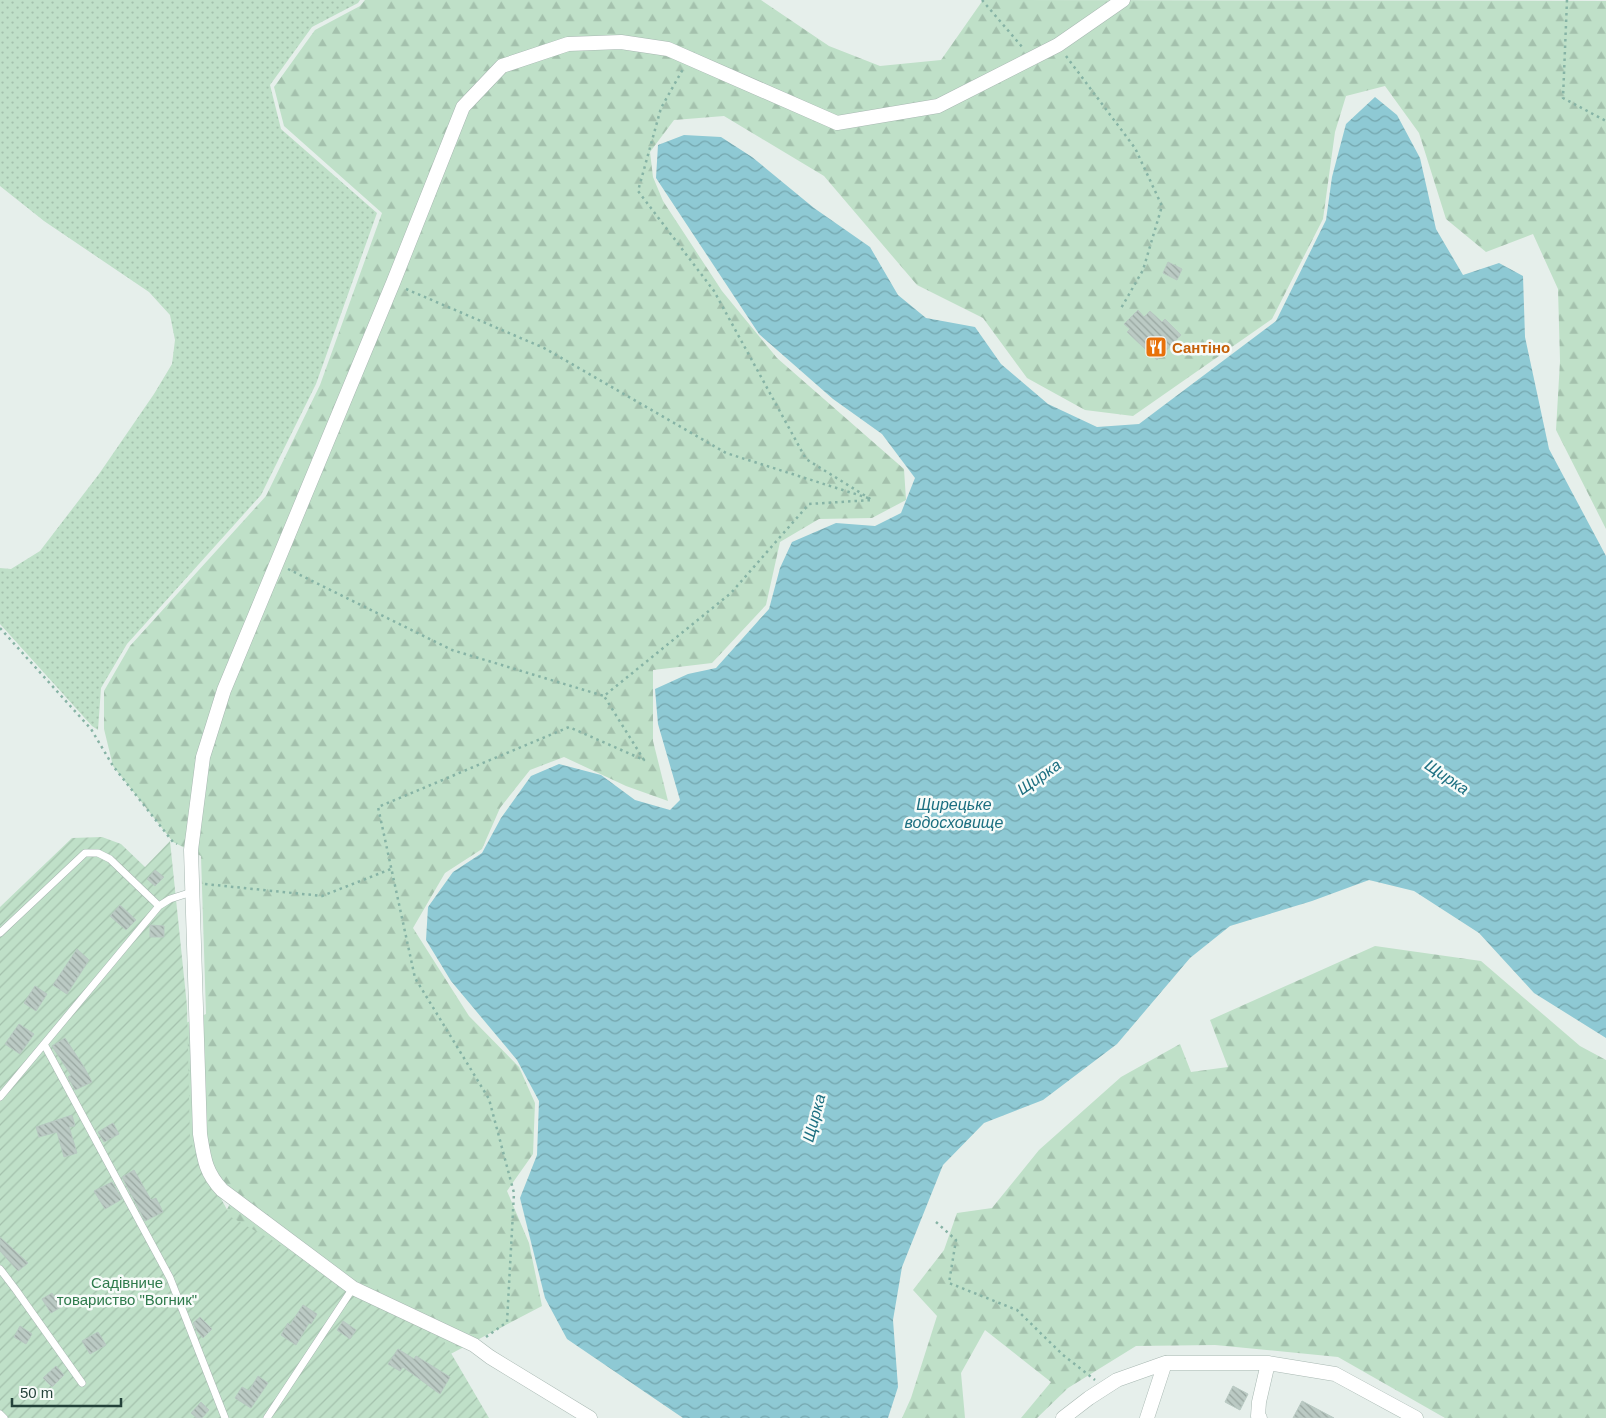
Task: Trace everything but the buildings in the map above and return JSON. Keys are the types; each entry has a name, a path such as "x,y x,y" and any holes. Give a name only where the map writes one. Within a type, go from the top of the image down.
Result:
{"street":[{"path":"590,1418 490,1357 474,1345 353,1288 222,1190 212,1179 204,1163 200,1134 191,850 203,757 224,690 393,283 463,106 502,66 568,44 621,42 668,49 837,123 938,106 1058,45 1123,0"},
{"path":"1147,1418 1165,1363"},
{"path":"1063,1418 1117,1380 1165,1363 1268,1363 1335,1374 1416,1418"},
{"path":"1260,1418 1258,1416 1258,1402 1268,1363"}],"lane":[{"path":"0,933 85,853 98,853 110,859 159,906"},
{"path":"0,1097 159,906 192,888"},
{"path":"44,1044 170,1278 225,1418"},
{"path":"0,1269 82,1383"},
{"path":"267,1418 353,1288"},
{"path":"0,1414 4,1418"}],"path":[{"path":"982,0 1034,58"},
{"path":"1567,0 1563,98 1606,121"},
{"path":"1058,45 1135,148 1162,206 1143,270 1120,310"},
{"path":"689,58 661,108 638,191 714,292 806,459 872,500"},
{"path":"393,283 544,348 726,453 872,500"},
{"path":"604,696 731,593 809,504 872,500"},
{"path":"277,564 452,650 604,696 644,760 569,728 378,807 415,978 489,1099 514,1194 507,1322 474,1345"},
{"path":"0,628 91,729 113,766 174,842 191,850"},
{"path":"192,888 322,896 391,870"},
{"path":"936,1222 956,1240 949,1283 1017,1310 1064,1355 1105,1388"}],"green space":[{"path":"0,0 360,0 358,3 312,27 270,85 281,129 377,213 316,384 261,495 127,644 101,688 98,730 92,726 0,624 0,568 11,569 40,551 99,474 154,394 172,364 175,340 170,315 149,292 44,221 0,186"},
{"path":"365,0 761,0 829,46 880,66 941,60 983,0 1606,1 1606,529 1556,430 1560,361 1558,289 1533,234 1486,252 1446,219 1419,133 1385,86 1346,96 1335,132 1323,219 1272,319 1133,416 1085,410 1027,378 983,318 917,285 824,176 724,116 674,120 650,152 653,177 663,201 722,291 777,358 904,469 906,500 872,518 819,519 780,542 766,605 712,663 653,670 653,741 668,801 626,786 564,757 530,770 500,808 482,849 445,873 413,928 469,1016 519,1067 535,1103 533,1154 507,1191 529,1243 542,1306 441,1359 220,1222 236,1193 183,1153 159,1035 206,1014 201,856 173,842 113,766 104,729 104,691 130,646 266,496 320,385 382,213 284,126 274,87 315,30 360,6"},
{"name":"Садівниче товариство \"Вогник\"","path":"102,837 121,844 145,867 170,841 187,1006 190,1141 231,1217 441,1336 489,1418 0,1418 0,907 72,838"},
{"path":"1375,946 1481,961 1580,1046 1606,1060 1606,1418 1445,1418 1338,1357 1215,1345 1136,1346 1068,1388 1037,1418 1021,1418 1051,1382 985,1330 961,1373 965,1418 902,1418 911,1398 937,1316 913,1290 944,1250 957,1213 992,1208 1039,1150 1121,1077 1180,1044 1191,1072 1228,1067 1210,1020"}],"water":[{"name":"Щирецьке водосховище","path":"1375,97 1397,115 1420,158 1436,229 1463,275 1499,263 1523,276 1525,337 1549,449 1606,556 1606,1038 1534,993 1479,933 1414,891 1369,880 1312,901 1230,926 1190,958 1117,1044 1043,1100 984,1123 943,1165 902,1267 893,1320 898,1387 888,1418 683,1418 567,1339 545,1298 520,1198 537,1155 539,1101 517,1060 451,981 426,940 428,907 453,872 482,853 501,818 531,776 559,764 601,775 635,800 670,810 680,800 658,724 655,689 688,674 716,668 769,609 780,568 792,542 836,523 875,526 901,513 915,478 882,434 833,399 759,334 656,178 658,145 684,135 721,137 752,157 814,208 870,247 898,295 926,318 975,327 1001,364 1048,404 1097,427 1139,424 1276,321 1326,220 1332,177 1346,124"}],"place":[{"name":"Сантіно","path":"1156,347"}],"water label":[{"name":"Щирка","path":"1039,777"},
{"name":"Щирка","path":"1447,777"},
{"name":"Щирка","path":"814,1118"}]}
